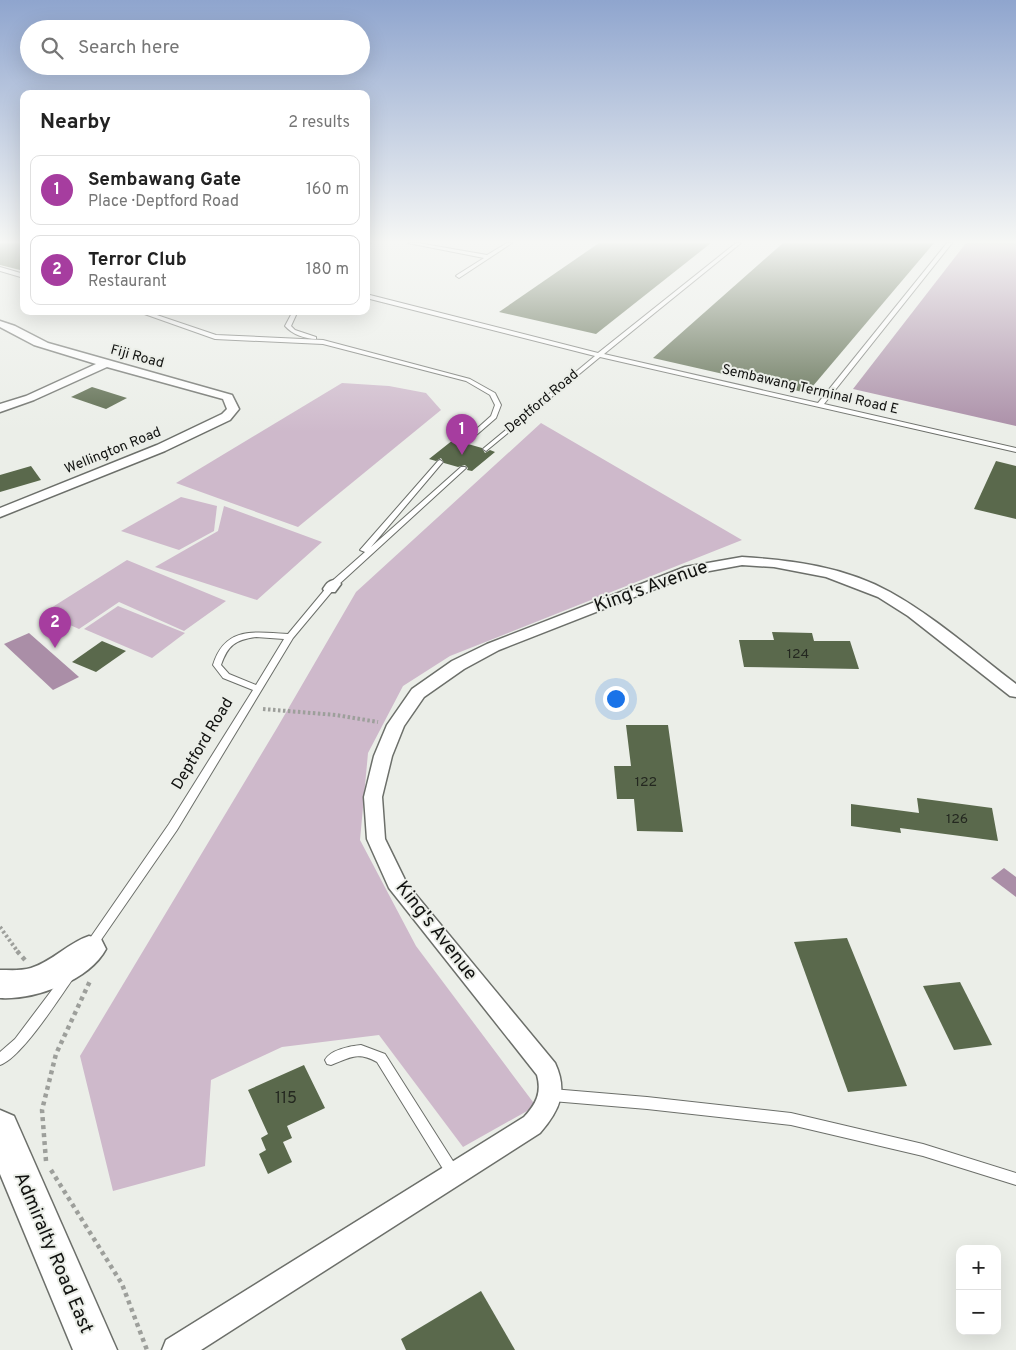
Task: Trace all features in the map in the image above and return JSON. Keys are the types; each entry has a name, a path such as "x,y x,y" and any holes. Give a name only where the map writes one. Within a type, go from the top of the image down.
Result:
{"main road":[{"path":"0,984 14,985 52,976 89,949"},
{"name":"Admiralty Road East","path":"0,1128 95,1350"}],"street":[{"name":"Fiji Road","path":"0,324 8,326 37,343 228,397 232,409"},
{"path":"0,408 30,398 106,364"},
{"name":"Wellington Road","path":"0,513 161,448 226,417 232,409"},
{"name":"King's Avenue","path":"552,1095 551,1080 547,1070 399,888 376,839 373,797 382,756 396,725 418,693 458,665 492,647 690,570 742,561 774,563 830,572 882,594 913,612 1016,692"},
{"path":"176,1350 532,1125 544,1112 552,1095"}],"lane":[{"name":"Sembawang Terminal Road E","path":"405,306 599,356 1016,450"},
{"name":"Deptford Road","path":"486,449 661,306"},
{"path":"820,405 899,306"},
{"path":"152,315 224,339 323,342"},
{"path":"293,315 288,326 293,332 323,342 468,380 493,394 498,406 494,417 464,443"},
{"path":"332,586 440,462"},
{"name":"Deptford Road","path":"0,1060 19,1043 89,949 173,827 290,637 332,586 462,468"},
{"path":"257,689 226,676 217,665 219,654 228,643 243,635 290,637"},
{"path":"331,1060 349,1051 369,1051 381,1058 454,1174"},
{"path":"552,1095 647,1102 791,1119 923,1150 1016,1178"}],"path":[{"path":"246,707 336,715 396,725"},
{"path":"0,927 12,946 27,962 32,963"},
{"path":"56,1054 42,1110 46,1162 122,1284 147,1350"}],"shaded area":[{"path":"917,306 1016,306 1016,426 853,389"},
{"path":"342,383 389,386 426,393 441,410 298,527 176,483"},
{"path":"541,423 742,540 450,656 403,686 368,753 360,840 416,946 536,1106 463,1147 379,1035 282,1047 211,1080 205,1166 113,1191 80,1056 277,728 356,592"},
{"path":"181,497 217,506 214,531 179,550 121,531"},
{"path":"224,506 322,542 257,600 155,567 218,531"},
{"path":"127,560 226,601 184,631 119,602 79,629 43,613"},
{"path":"118,606 185,633 152,658 84,629"},
{"path":"29,633 79,677 53,690 4,644"},
{"path":"1004,868 1016,877 1016,897 991,878"}],"building":[{"path":"508,306 631,306 596,334 499,312"},
{"path":"712,306 881,306 807,393 653,358"},
{"path":"92,387 127,398 106,409 71,397"},
{"path":"453,440 460,442 462,446 468,444 482,448 485,453 490,450 495,452 472,471 467,470 468,468 465,465 458,467 444,463 441,458 436,461 429,459"},
{"path":"996,461 1016,466 1016,519 974,509"},
{"path":"31,466 41,480 0,492 0,475"},
{"path":"772,632 812,633 814,641 850,641 859,669 744,667 739,640 774,640"},
{"path":"102,641 126,651 96,672 72,662"},
{"path":"626,725 668,725 683,832 637,831 634,799 617,799 614,766 631,766"},
{"path":"917,798 992,808 998,841 900,828 901,833 851,826 851,804 919,813"},
{"path":"847,938 907,1086 848,1092 794,942"},
{"path":"960,982 992,1045 954,1050 923,986"},
{"path":"304,1065 325,1108 287,1126 292,1138 283,1142 292,1162 268,1174 259,1154 266,1150 261,1138 268,1134 248,1090"},
{"path":"481,1291 515,1350 406,1350 401,1339"}],"place":[{"name":"Sembawang Gate","path":"462,455"},
{"name":"Terror Club","path":"55,648"}]}
